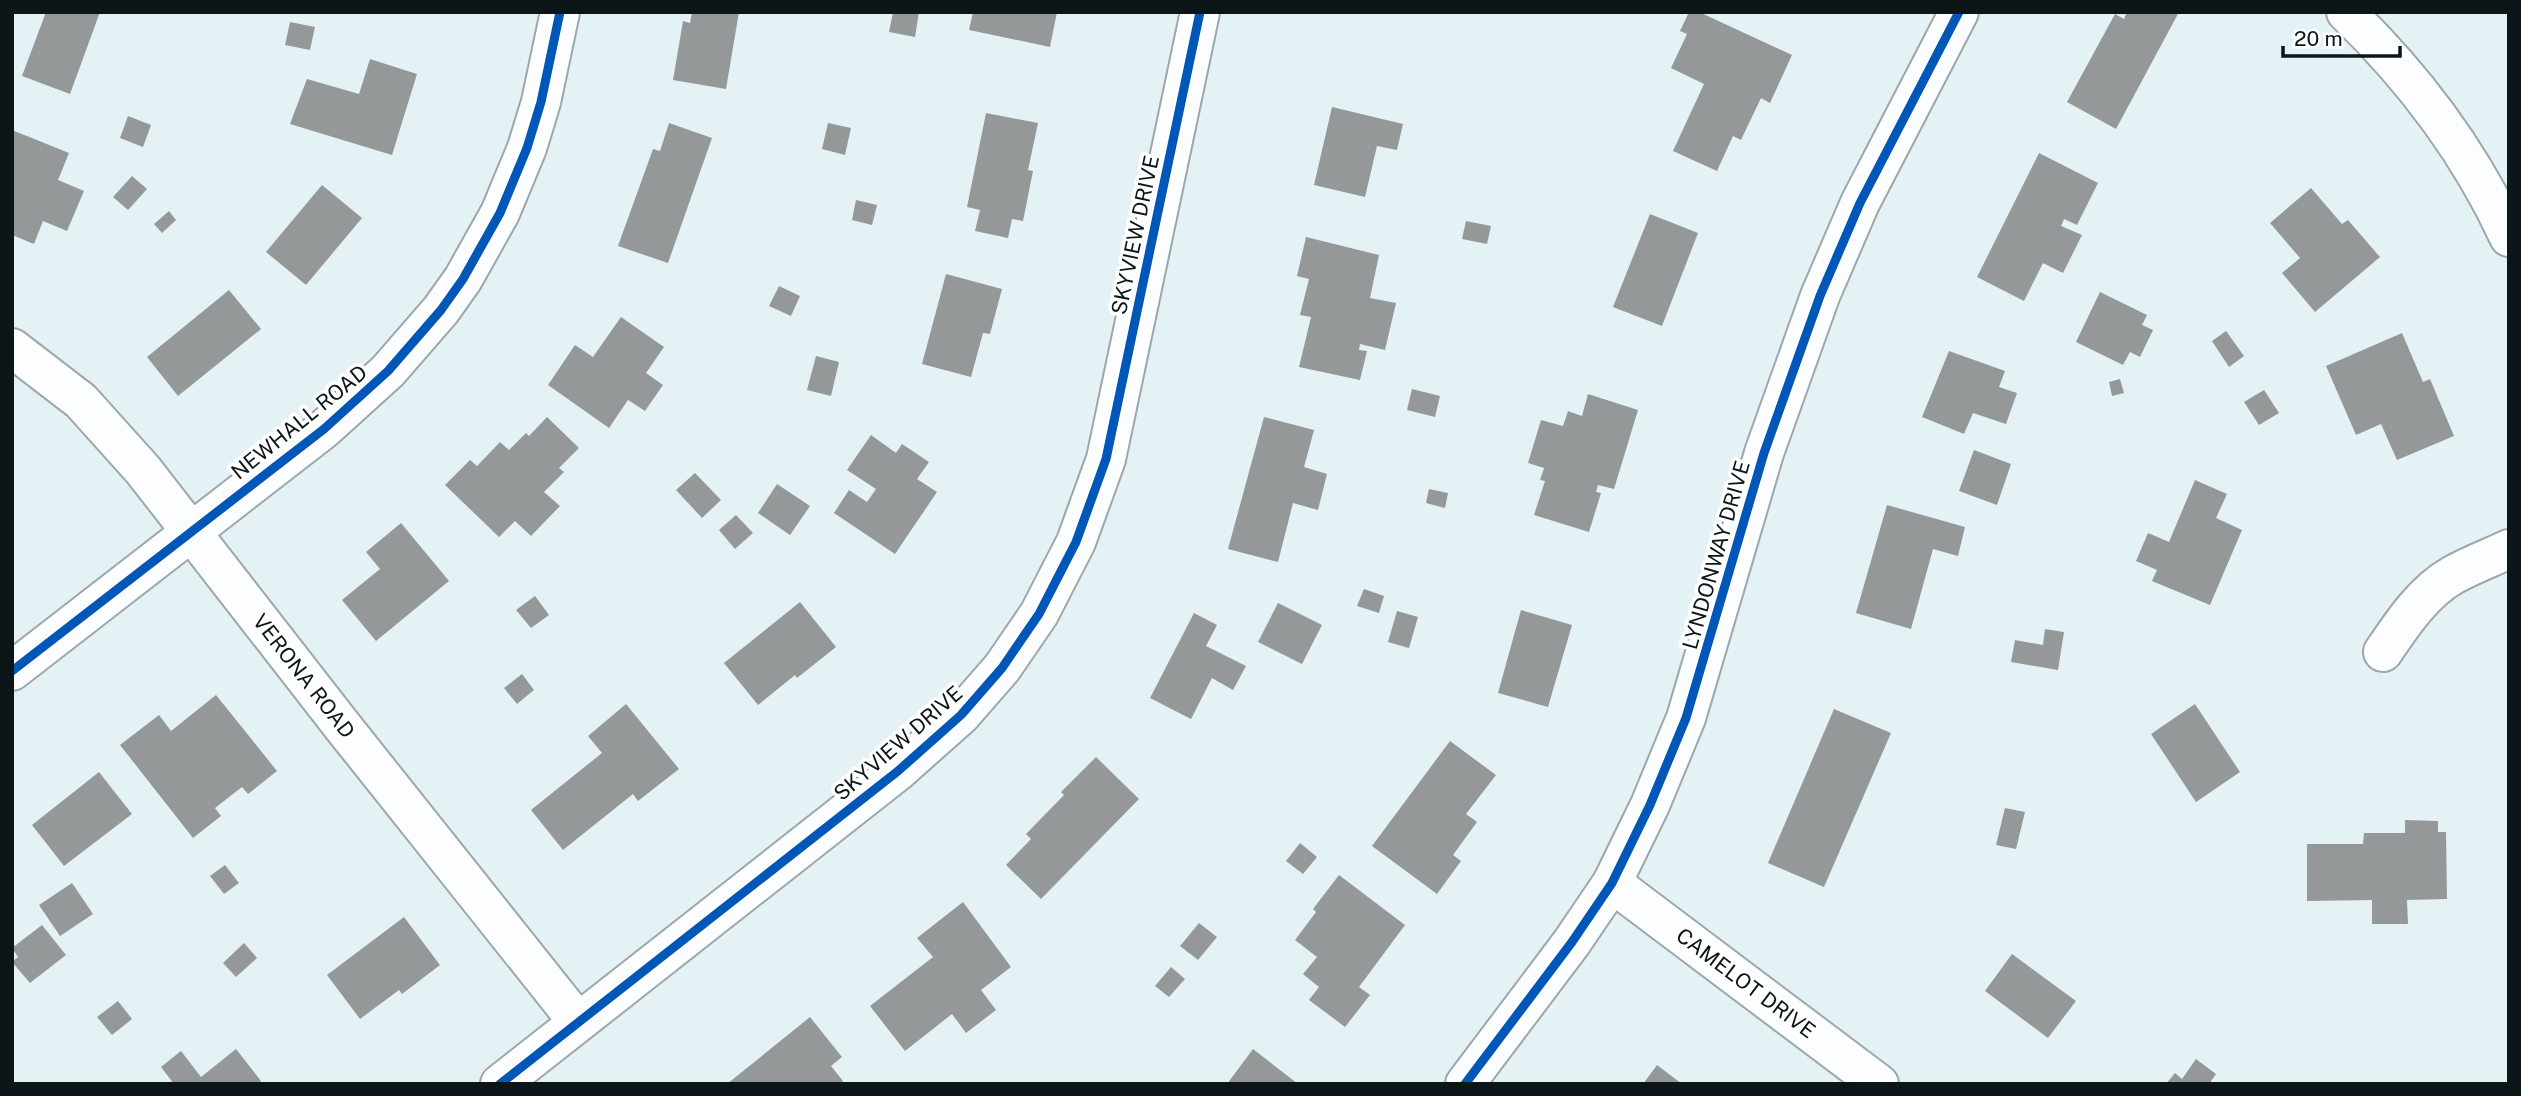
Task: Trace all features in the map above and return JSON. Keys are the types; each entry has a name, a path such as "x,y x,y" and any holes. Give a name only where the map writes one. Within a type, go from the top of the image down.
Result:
{"street":[{"name":"NEWHALL ROAD","path":"12,671 324,429 364,394 441,310 463,279 500,212 527,148 541,102 560,12"},
{"name":"SKYVIEW DRIVE","path":"500,1084 909,762 961,716 1002,668 1039,614 1076,542 1106,459 1200,12"},
{"name":"LYNDONWAY DRIVE","path":"1465,1084 1572,942 1612,883 1650,805 1686,718 1764,453 1820,296 1860,202 1959,12"},
{"path":"2346,12 2416,89 2461,148 2509,237"},
{"name":"VERONA ROAD","path":"12,348 80,401 143,470 578,1022"},
{"path":"2382,652 2409,614 2432,591 2452,576 2509,549"},
{"name":"CAMELOT DRIVE","path":"1612,883 1879,1084"}],"building":[{"path":"46,12 100,12 70,94 22,76"},
{"path":"692,12 739,12 726,89 673,80 683,21 690,23"},
{"path":"893,12 919,12 915,37 889,32"},
{"path":"973,12 1057,12 1050,47 969,30"},
{"path":"1689,12 1699,12 1792,55 1770,103 1761,98 1741,140 1733,136 1717,171 1673,151 1704,84 1671,68 1687,34 1680,31"},
{"path":"2127,12 2179,12 2116,129 2067,102 2115,14 2124,19"},
{"path":"290,22 315,27 310,50 285,45"},
{"path":"370,59 417,74 392,155 290,124 307,79 359,94"},
{"path":"1332,107 1403,124 1397,150 1377,146 1365,197 1314,185"},
{"path":"986,113 1038,123 1028,170 1033,171 1023,221 1012,219 1008,238 975,231 980,210 967,207"},
{"path":"128,116 151,125 143,147 120,138"},
{"path":"669,123 712,138 668,263 618,246 653,149 660,151"},
{"path":"828,123 851,128 845,155 822,149"},
{"path":"12,130 69,153 58,180 84,191 67,231 43,221 34,244 12,235"},
{"path":"2039,153 2098,183 2077,225 2064,219 2061,226 2082,235 2063,273 2043,263 2024,301 1977,277"},
{"path":"132,176 147,189 128,210 113,197"},
{"path":"322,185 362,218 306,285 266,252"},
{"path":"2311,188 2342,224 2348,220 2380,257 2315,312 2282,273 2300,258 2270,223"},
{"path":"856,200 877,205 872,225 852,220"},
{"path":"169,211 176,220 162,233 154,224"},
{"path":"1650,214 1698,233 1662,326 1613,307"},
{"path":"1466,221 1491,226 1487,244 1462,239"},
{"path":"1306,237 1379,255 1370,298 1396,303 1385,350 1360,344 1359,350 1367,351 1360,380 1299,367 1311,317 1300,315 1309,279 1297,276"},
{"path":"946,274 1002,289 990,334 983,333 971,377 922,364"},
{"path":"779,286 800,296 791,316 769,306"},
{"path":"229,290 261,329 178,396 147,357"},
{"path":"2100,292 2147,315 2142,325 2153,330 2140,357 2130,352 2123,365 2076,342"},
{"path":"621,317 664,347 646,373 663,385 645,411 628,400 609,428 548,385 575,345 593,357"},
{"path":"2226,331 2244,356 2229,367 2212,341"},
{"path":"2402,333 2423,382 2430,379 2454,436 2397,460 2381,424 2356,435 2326,366"},
{"path":"1949,351 2005,371 1999,387 2017,393 2006,424 1973,413 1964,434 1922,417"},
{"path":"816,356 839,362 831,396 807,390"},
{"path":"2120,379 2124,393 2112,396 2109,382"},
{"path":"1412,389 1440,396 1435,417 1407,410"},
{"path":"2264,390 2279,413 2259,425 2244,402"},
{"path":"1588,394 1638,410 1614,489 1598,485 1596,492 1601,493 1589,532 1534,515 1545,481 1540,480 1544,468 1528,463 1541,420 1563,426 1568,411 1582,416"},
{"path":"547,417 579,448 559,468 564,472 544,492 560,506 531,536 515,521 499,537 445,485 470,460 477,466 500,442 509,450 526,433 529,436"},
{"path":"1264,417 1314,430 1304,467 1327,474 1318,510 1293,503 1278,562 1228,549"},
{"path":"871,435 896,453 902,444 929,462 917,479 937,492 895,554 834,513 849,490 867,502 876,489 847,470"},
{"path":"1974,450 2011,464 1997,505 1959,491"},
{"path":"695,473 721,500 702,518 676,490"},
{"path":"2195,480 2227,494 2216,518 2242,530 2210,605 2152,581 2157,570 2136,561 2148,533 2169,542"},
{"path":"777,484 810,506 790,535 758,513"},
{"path":"1429,489 1448,493 1445,508 1426,503"},
{"path":"1887,505 1965,527 1958,556 1933,549 1911,629 1856,613"},
{"path":"736,515 753,533 735,549 719,530"},
{"path":"401,523 449,581 376,641 342,600 380,569 366,552"},
{"path":"1364,589 1384,596 1379,613 1357,606"},
{"path":"535,596 549,615 531,628 516,610"},
{"path":"800,602 836,647 758,705 724,663"},
{"path":"1278,603 1322,625 1302,664 1258,642"},
{"path":"1521,610 1572,625 1548,707 1498,693"},
{"path":"1397,611 1418,617 1409,648 1388,642"},
{"path":"1194,613 1217,625 1206,646 1246,666 1233,690 1212,678 1191,719 1150,698"},
{"path":"2045,629 2064,632 2058,670 2011,662 2015,640 2043,645"},
{"path":"522,674 534,690 517,704 504,688"},
{"path":"216,695 277,771 248,794 242,787 215,808 221,816 193,838 120,745 159,715 171,731"},
{"path":"626,704 679,769 638,801 633,794 563,850 531,810 602,753 588,736"},
{"path":"2195,704 2240,772 2196,802 2151,734"},
{"path":"1834,709 1891,733 1824,887 1768,863"},
{"path":"1450,741 1496,775 1466,814 1477,822 1453,855 1461,861 1437,894 1372,846"},
{"path":"1096,757 1139,799 1041,899 1006,865 1031,839 1026,834 1064,795 1061,792"},
{"path":"99,772 132,814 64,866 32,825"},
{"path":"2005,808 2025,812 2016,849 1996,845"},
{"path":"2405,820 2438,821 2438,832 2446,832 2447,899 2407,900 2408,924 2372,924 2372,900 2307,901 2307,844 2363,844 2364,833 2405,833"},
{"path":"1300,843 1317,857 1303,874 1286,861"},
{"path":"225,865 239,883 224,894 210,876"},
{"path":"1339,875 1405,925 1359,987 1370,995 1345,1027 1309,1000 1319,987 1303,974 1317,957 1295,940 1316,912 1313,909"},
{"path":"72,883 93,914 60,936 39,905"},
{"path":"963,902 1011,967 981,990 996,1010 966,1033 952,1014 905,1051 870,1006 933,957 917,938"},
{"path":"404,917 440,965 402,994 399,990 360,1019 327,975"},
{"path":"1199,923 1217,937 1198,960 1180,946"},
{"path":"42,925 66,955 30,983 12,962 18,957 12,948"},
{"path":"244,943 257,958 236,977 223,963"},
{"path":"2012,954 2076,1001 2048,1038 1985,991"},
{"path":"1171,967 1185,979 1169,997 1155,986"},
{"path":"118,1001 132,1019 112,1035 97,1017"},
{"path":"810,1017 842,1057 831,1066 843,1081 840,1084 727,1084"},
{"path":"236,1049 261,1081 258,1084 174,1084 161,1067 181,1051 201,1077"},
{"path":"1253,1049 1298,1084 1227,1084"},
{"path":"2196,1059 2216,1074 2209,1084 2166,1084 2175,1073 2182,1079"},
{"path":"1657,1065 1682,1084 1643,1084"}],"cycle path":[{"path":"12,671 324,429 388,371 441,310 463,279 500,213 527,148 541,102 560,12"},
{"path":"500,1084 898,771 961,715 1002,668 1039,614 1076,542 1106,459 1200,12"},
{"path":"1465,1084 1572,942 1612,883 1650,805 1686,718 1764,453 1820,296 1860,203 1959,12"}]}
